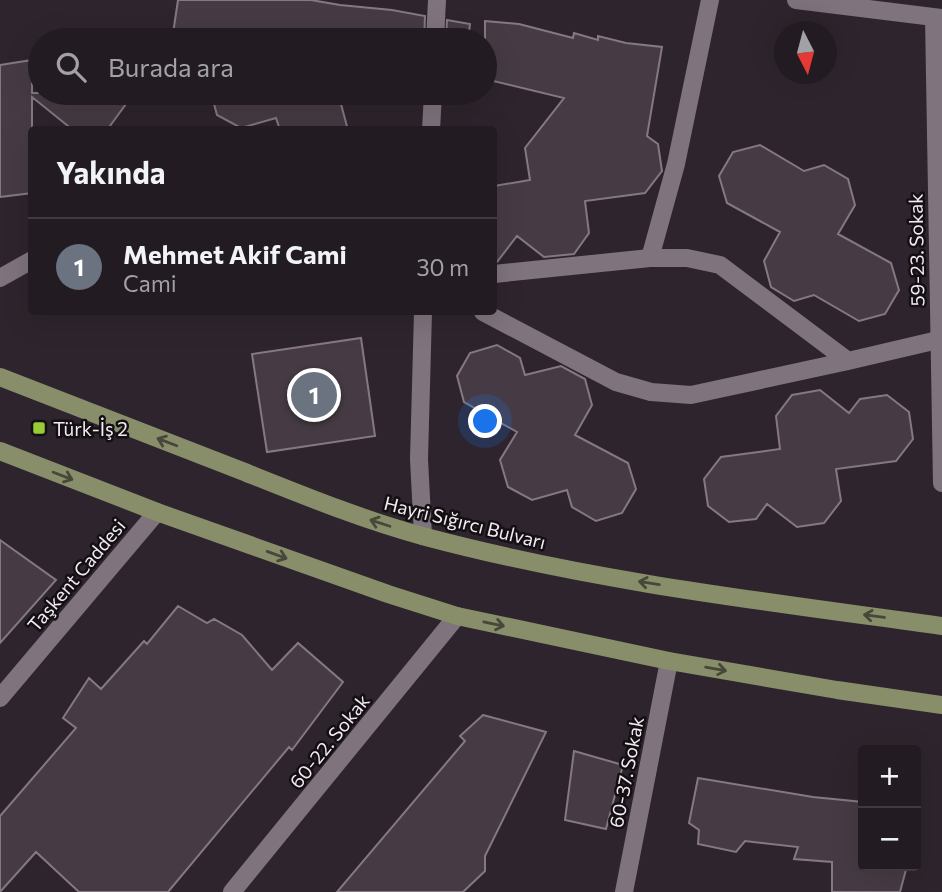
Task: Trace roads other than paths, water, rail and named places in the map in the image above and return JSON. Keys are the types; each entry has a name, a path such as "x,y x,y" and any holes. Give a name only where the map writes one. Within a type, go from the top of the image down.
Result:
{"street":[{"path":"436,28 437,0"},
{"path":"650,258 676,164 710,0"},
{"path":"796,0 938,18"},
{"name":"59-23. Sokak","path":"938,18 942,483"},
{"path":"431,126 432,105"},
{"path":"497,274 650,258 687,258 720,265 848,361"},
{"path":"0,278 28,262"},
{"path":"423,315 419,459 423,536"},
{"path":"489,315 616,382 651,392 691,395 940,339"},
{"name":"Hayri Sığırcı Bulvarı","path":"0,377 347,512 423,536 504,556 618,578 942,626"},
{"path":"0,451 157,512 457,616 669,661 942,705"},
{"name":"Taşkent Caddesi","path":"0,698 157,512"},
{"name":"60-22. Sokak","path":"232,892 457,616"},
{"name":"60-37. Sokak","path":"624,892 669,661"}],"place":[{"name":"Mehmet Akif Cami","path":"314,395"},
{"name":"Türk-İş 2","path":"39,428"}]}
